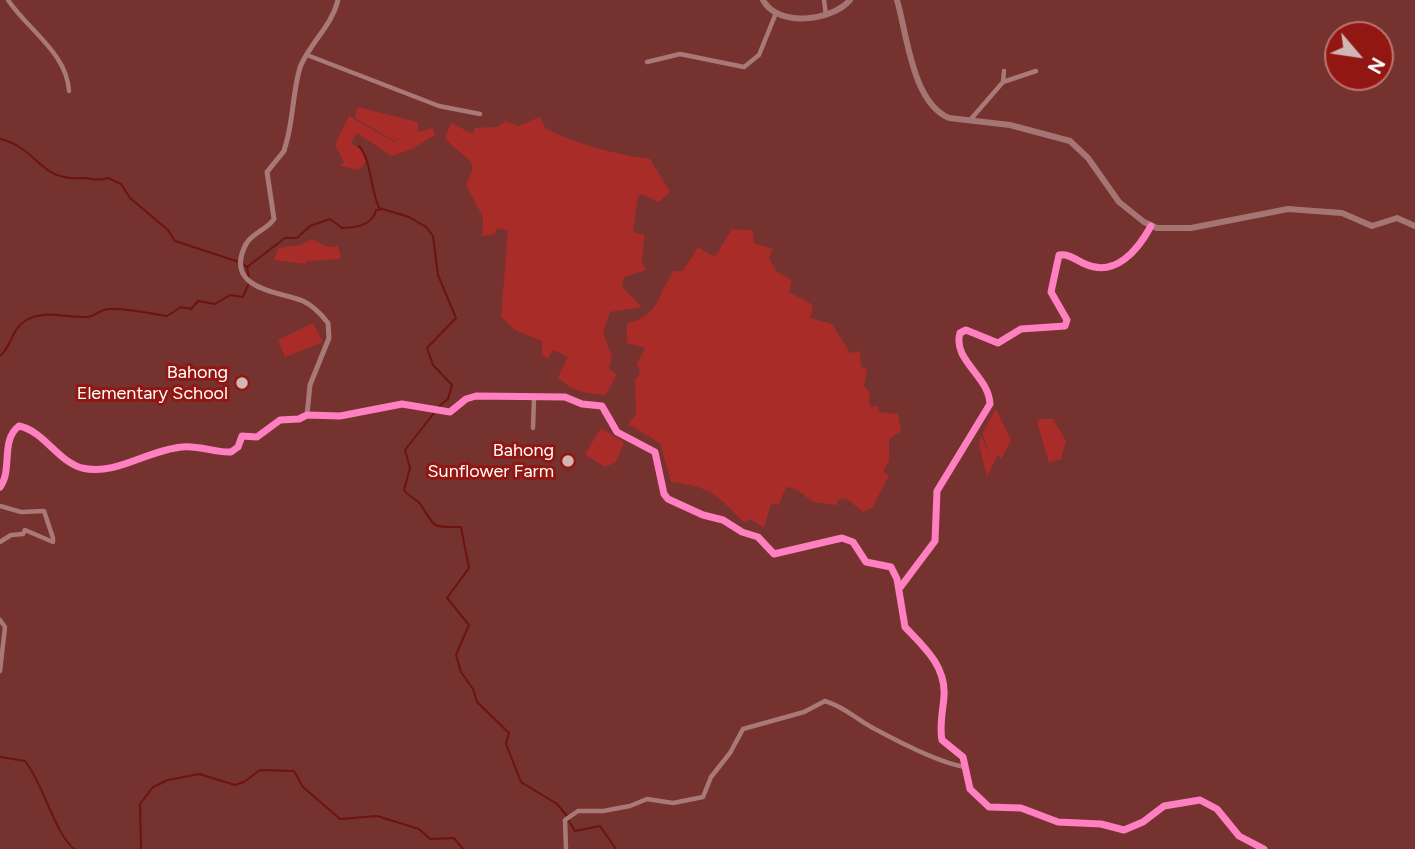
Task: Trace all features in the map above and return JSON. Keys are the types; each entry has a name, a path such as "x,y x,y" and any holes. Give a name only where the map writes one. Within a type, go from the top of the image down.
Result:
{"main road":[{"path":"763,0 773,10 801,17 826,15 840,10 850,0"},
{"path":"897,0 911,61 936,109 949,118 1039,130 1070,141 1088,158 1119,202 1151,226 1179,229 1288,209 1342,213 1372,226 1397,218 1415,226"}],"street":[{"path":"8,0 22,20 57,56 66,71 69,90"},
{"path":"307,415 310,385 325,352 330,327 322,315 307,303 276,295 251,283 242,268 244,251 251,237 274,219 267,172 284,150 294,111 298,74 317,36 332,20 338,0"},
{"path":"647,62 680,54 744,66 759,55 773,10 770,0"},
{"path":"824,0 826,15"},
{"path":"307,55 439,106 480,114"},
{"path":"1003,82 1004,71"},
{"path":"971,119 1003,82 1036,71"},
{"path":"899,589 935,541 937,491 990,404 986,386 960,352 960,333 967,330 998,343 1021,329 1065,326 1067,320 1051,292 1059,255 1064,254 1092,267 1112,267 1132,254 1151,226"},
{"path":"0,487 7,470 10,438 19,426 34,433 75,466 108,471 133,459 177,447 231,452 238,447 242,436 257,438 280,420 299,419 307,415 340,416 396,405 450,412 466,399 476,396 565,397 582,404 605,407 617,432 655,452 664,494 668,499 703,516 723,520 742,533 758,537 777,555 827,539 850,540 866,562 891,567 899,589 905,628 923,643 942,674 945,688 942,740 949,749 962,756 974,794 995,809 1021,808 1058,822 1101,824 1124,831 1164,807 1200,800 1217,809 1238,836 1264,849"},
{"path":"533,428 534,398"},
{"path":"0,506 27,513 44,511 53,538 53,542 24,530 23,534 11,534 0,542"},
{"path":"0,620 5,626 0,671"},
{"path":"566,849 565,820 570,815 589,809 603,811 629,806 647,799 673,803 702,797 718,764 730,754 743,729 804,712 825,701 843,706 871,727 949,765 965,767"}],"shaded area":[{"path":"357,107 418,122 418,132 433,128 435,135 412,149 392,156 357,133 351,143 365,153 366,161 359,170 340,166 344,162 335,145 349,116 394,142 415,131 395,141 355,118"},
{"path":"540,117 546,129 572,140 610,152 650,159 670,192 659,202 642,194 638,196 633,232 644,235 642,263 646,270 624,277 622,287 642,307 610,312 603,333 612,357 609,369 617,374 606,395 568,386 558,377 568,357 553,350 548,358 542,355 542,341 515,330 501,317 508,231 497,228 495,234 482,236 483,217 466,185 473,169 470,161 445,139 451,123 473,134 475,128 497,127 506,121 518,126"},
{"path":"732,229 753,230 754,243 773,249 769,258 776,271 792,281 789,292 813,305 810,318 832,324 850,353 860,351 861,367 867,368 864,386 869,391 870,407 878,406 879,412 898,414 901,431 889,439 889,461 883,471 889,476 872,508 863,512 846,498 837,500 837,505 813,502 796,489 786,487 779,505 771,504 764,528 750,519 744,522 727,505 705,490 671,482 660,443 628,424 636,414 635,380 640,374 637,364 645,348 627,343 627,324 638,320 652,309 674,271 683,271 698,247 715,257"},
{"path":"311,239 328,247 338,246 341,259 307,261 306,264 274,260 278,248 301,245"},
{"path":"313,323 323,342 285,357 278,340"},
{"path":"996,409 1011,440 1001,460 998,454 987,477 979,444 981,435 989,455 983,434 986,426 989,430 987,424"},
{"path":"1040,419 1053,419 1066,441 1061,459 1049,463 1037,422"},
{"path":"601,428 624,442 616,462 605,467 585,454"}],"waterway":[{"path":"0,139 23,149 56,174 67,178 108,178 121,184 130,198 168,230 175,241 239,262"},
{"path":"359,146 366,159 379,208 409,217 426,227 433,236 438,275 456,318 427,348 433,365 452,385 448,399 437,408"},
{"path":"244,265 247,267 285,238 297,238 310,226 330,219 342,228 358,226 371,219 376,210 380,210"},
{"path":"247,267 249,278"},
{"path":"0,356 20,325 32,317 88,317 115,309 167,316 181,307 191,309 198,301 215,304 230,295 243,297 249,283"},
{"path":"434,413 405,450 410,468 404,490 419,503 435,525 461,527 469,568 447,598 469,625 456,655 461,672 473,689 477,702 509,733 506,744 521,782 557,804 567,816"},
{"path":"0,757 25,761 61,831 74,849"},
{"path":"141,849 140,804 153,787 168,780 199,774 235,785 260,770 294,771 303,787 340,819 377,816 419,829 430,839 454,838 463,849"},
{"path":"569,821 575,831 600,826 616,849"}],"cycle path":[{"path":"899,589 935,541 937,491 990,404 984,385 961,352 960,333 966,330 998,343 1021,329 1065,326 1067,320 1051,292 1059,255 1069,256 1096,267 1116,264 1132,252 1151,226"},
{"path":"0,487 6,472 10,439 19,426 36,434 73,464 95,470 120,466 182,447 231,452 238,447 242,436 257,437 280,420 299,419 307,415 340,416 402,404 450,412 466,399 476,396 565,397 582,404 602,406 617,432 655,452 664,494 668,499 758,537 774,554 842,538 853,542 866,562 891,567 897,579 905,627 938,666 944,685 942,740 963,757 970,789 989,807 1021,808 1058,822 1101,824 1124,830 1143,822 1164,806 1200,800 1217,809 1239,836 1264,849"}],"place":[{"name":"Bahong Elementary School","path":"242,383"},
{"name":"Bahong Sunflower Farm","path":"568,461"}]}
